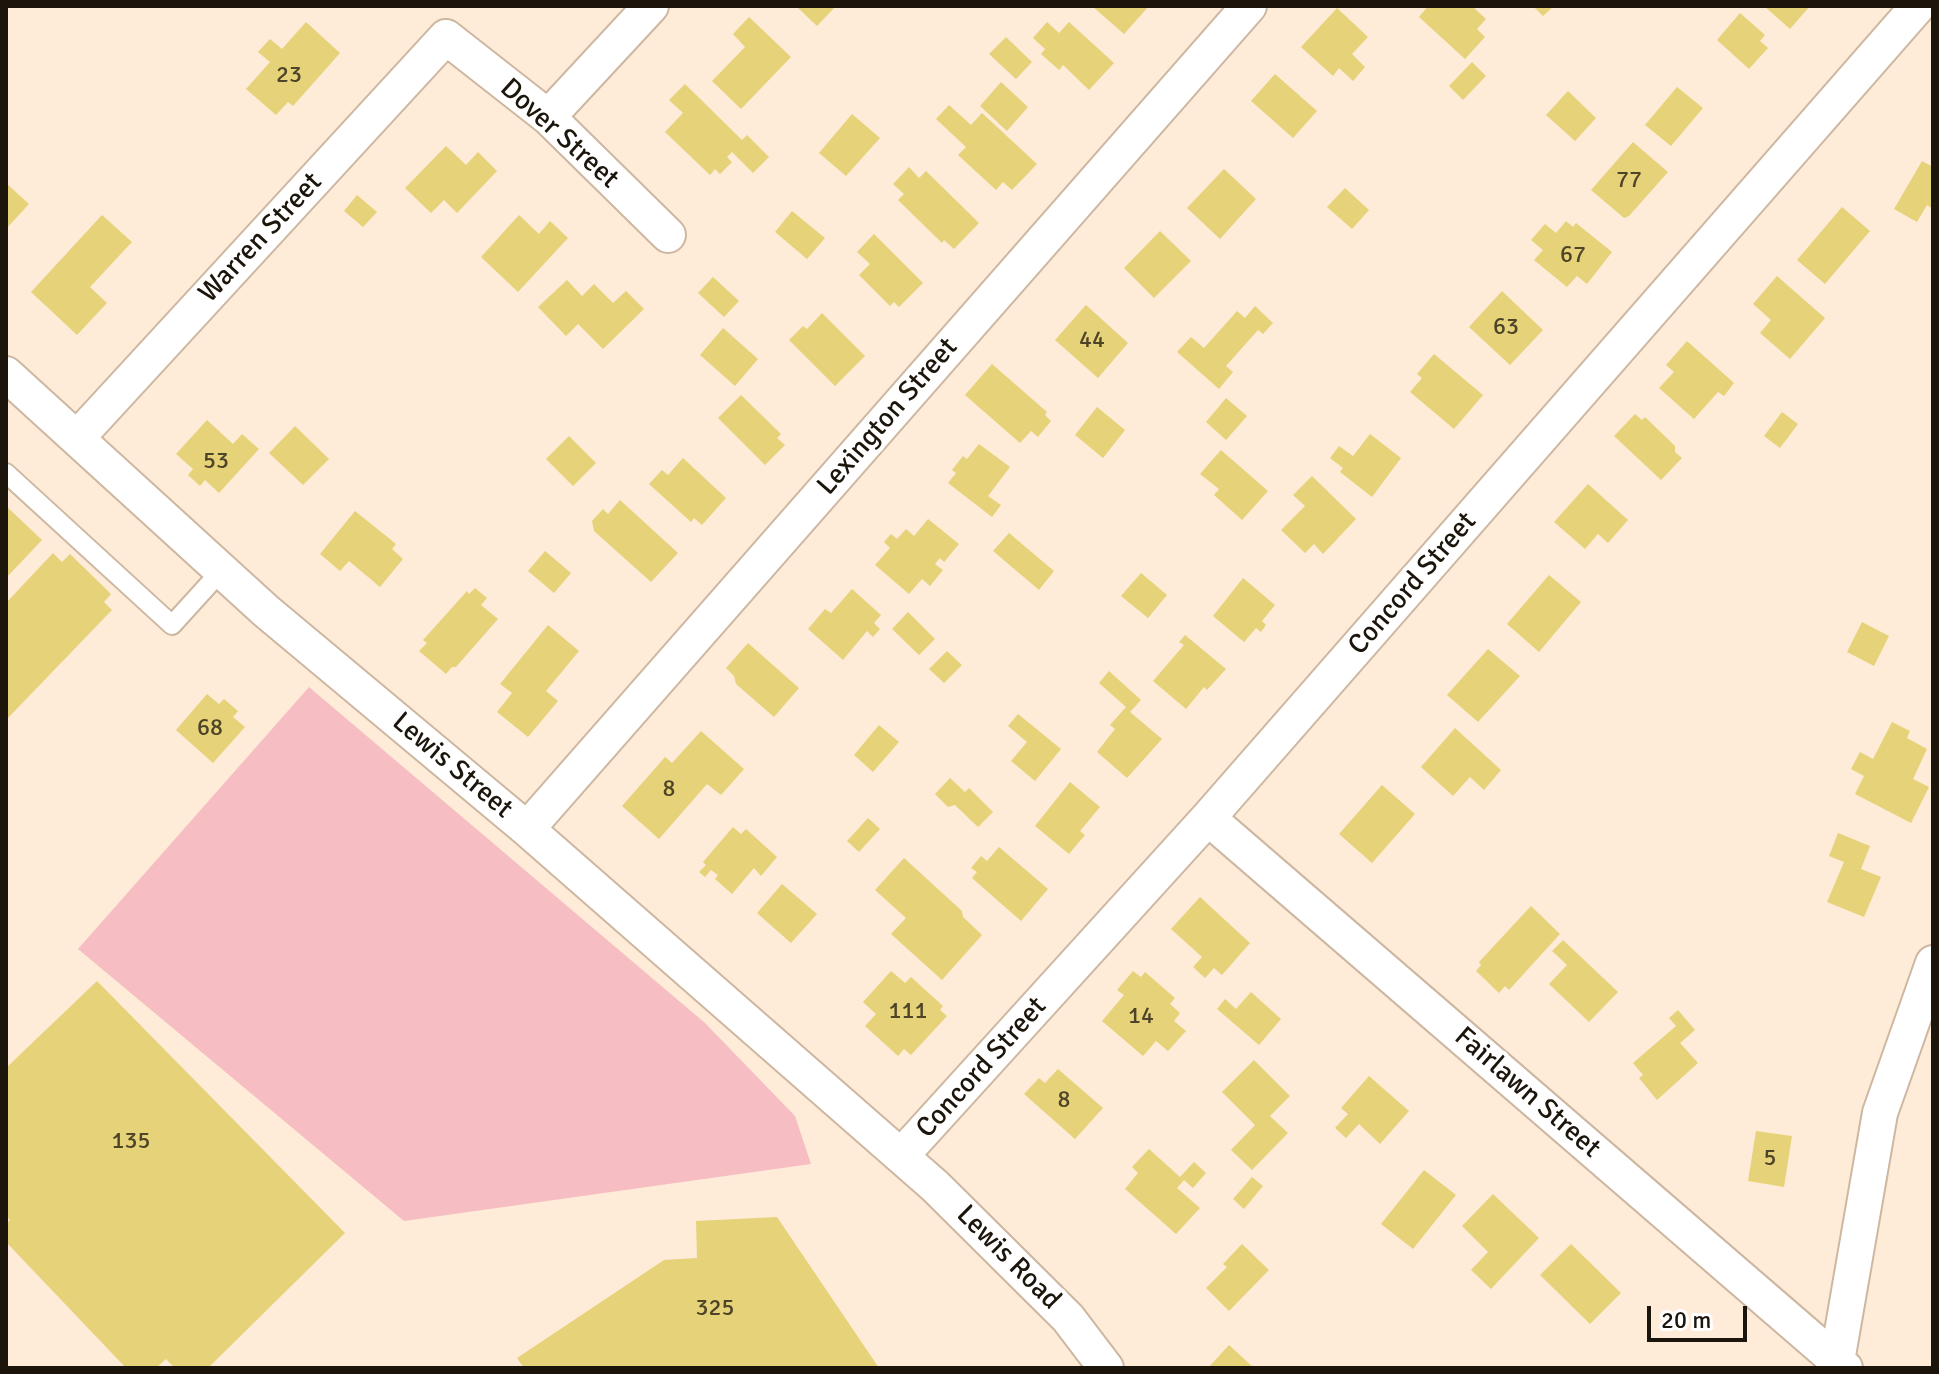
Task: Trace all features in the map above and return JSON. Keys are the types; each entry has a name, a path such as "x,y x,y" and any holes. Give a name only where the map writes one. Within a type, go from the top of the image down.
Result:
{"street":[{"path":"548,117 651,6"},
{"name":"Lexington Street","path":"527,829 1249,6"},
{"name":"Concord Street","path":"901,1156 1208,818 1918,6"},
{"name":"Dover Street","path":"446,37 548,117 668,235"},
{"name":"Warren Street","path":"77,438 446,37"},
{"name":"Lewis Street","path":"6,374 222,570 527,829 901,1156"},
{"name":"Fairlawn Street","path":"1208,818 1841,1364"},
{"path":"1841,1364 1880,1113 1933,963"},
{"name":"Lewis Road","path":"901,1156 1068,1318 1106,1368"}],"lane":[{"path":"6,473 172,625 222,570"}],"shaded area":[{"path":"309,687 705,1023 795,1116 811,1164 404,1221 78,949"}],"building":[{"path":"796,6 836,6 817,26"},
{"path":"1092,6 1149,6 1124,34"},
{"path":"1428,6 1472,6 1486,19 1477,29 1485,37 1465,59 1419,17"},
{"path":"1533,6 1554,6 1543,16"},
{"path":"1764,6 1810,6 1790,29"},
{"path":"1337,8 1368,37 1352,54 1365,67 1353,81 1339,68 1333,76 1301,47"},
{"path":"1740,13 1765,35 1760,41 1768,48 1749,69 1717,40"},
{"path":"749,17 791,57 741,109 712,81 745,47 733,34"},
{"path":"306,22 340,53 293,106 288,102 276,115 246,89 270,62 258,52 270,39 282,49"},
{"path":"1047,22 1059,33 1069,22 1114,63 1089,90 1063,65 1059,70 1041,54 1045,49 1033,38"},
{"path":"1006,37 1032,62 1016,79 989,54"},
{"path":"1472,62 1486,76 1463,100 1449,86"},
{"path":"1275,74 1317,111 1293,138 1251,101"},
{"path":"1001,82 1028,107 1007,131 980,106"},
{"path":"685,84 742,140 747,135 769,157 753,173 732,152 727,157 732,162 720,174 715,169 710,175 665,132 683,113 669,100"},
{"path":"1677,87 1703,108 1671,146 1645,125"},
{"path":"1568,91 1596,118 1575,141 1546,115"},
{"path":"949,105 971,125 982,113 1037,164 1012,190 1003,182 996,190 958,155 966,147 936,119"},
{"path":"852,114 880,138 846,176 819,153"},
{"path":"1633,142 1668,172 1624,218 1591,190"},
{"path":"446,146 466,165 478,152 497,171 457,213 444,200 431,213 405,188"},
{"path":"1922,161 1933,167 1933,209 1927,205 1917,222 1894,209"},
{"path":"909,167 919,178 926,171 979,223 954,249 944,240 942,243 898,200 904,194 893,184"},
{"path":"1224,169 1256,199 1220,239 1187,208"},
{"path":"6,183 29,204 6,229"},
{"path":"1345,188 1369,210 1352,229 1327,207"},
{"path":"357,195 377,212 363,227 344,211"},
{"path":"1842,207 1870,231 1825,284 1797,260"},
{"path":"792,211 825,238 807,259 775,232"},
{"path":"102,215 132,242 90,287 107,303 77,335 31,292"},
{"path":"519,215 539,234 550,221 568,238 518,292 481,257"},
{"path":"1566,221 1573,227 1576,223 1612,252 1587,284 1577,276 1567,287 1534,260 1543,250 1531,240 1545,224 1556,233"},
{"path":"1160,231 1191,261 1154,298 1124,268"},
{"path":"874,234 923,283 899,307 894,302 890,306 859,275 870,264 857,252"},
{"path":"1777,276 1825,318 1790,359 1760,333 1771,320 1753,304"},
{"path":"713,277 739,301 724,317 698,293"},
{"path":"567,280 582,296 594,284 613,303 626,291 644,309 603,349 578,324 566,336 538,307"},
{"path":"1502,291 1543,330 1510,365 1469,327"},
{"path":"1086,305 1128,343 1098,378 1055,340"},
{"path":"1255,306 1273,323 1263,334 1258,330 1226,366 1233,372 1219,389 1177,352 1191,337 1204,348 1237,311 1245,318"},
{"path":"822,313 865,356 835,386 789,340 803,326 807,329"},
{"path":"723,328 758,359 735,386 700,355"},
{"path":"1687,341 1734,383 1724,396 1718,392 1694,419 1659,388 1674,372 1666,365"},
{"path":"1434,354 1483,395 1454,429 1410,392 1422,378 1417,374"},
{"path":"992,364 1047,412 1045,415 1051,421 1038,437 1031,431 1020,443 965,395"},
{"path":"741,395 781,434 777,438 785,445 765,465 718,418"},
{"path":"1226,398 1247,416 1226,440 1206,422"},
{"path":"1097,407 1125,430 1103,458 1075,435"},
{"path":"1782,412 1798,424 1780,448 1764,436"},
{"path":"1635,414 1642,420 1645,417 1675,446 1675,452 1682,458 1661,480 1614,436"},
{"path":"207,420 233,444 242,434 259,449 219,493 205,480 200,486 188,475 193,469 176,454"},
{"path":"295,426 329,459 303,485 269,453"},
{"path":"1370,434 1401,458 1372,497 1340,472 1343,468 1330,458 1339,446 1353,456"},
{"path":"569,436 596,463 573,486 546,459"},
{"path":"979,444 1010,467 988,496 1001,505 992,517 948,483 956,473 952,470 963,456 967,459"},
{"path":"1221,450 1268,491 1242,520 1214,495 1219,489 1200,474"},
{"path":"683,458 726,498 702,525 694,518 691,522 649,484 662,470 668,475"},
{"path":"1312,476 1356,519 1323,554 1314,544 1305,553 1281,530 1305,506 1293,495"},
{"path":"1588,484 1628,520 1608,543 1598,534 1585,549 1554,522"},
{"path":"620,500 678,553 651,582 594,531 592,521 603,509 608,514"},
{"path":"6,506 42,540 6,578"},
{"path":"355,511 396,544 392,549 403,559 380,587 349,561 340,571 320,554"},
{"path":"928,519 959,544 944,562 940,558 935,564 943,570 930,586 922,579 909,594 875,565 890,548 884,542 891,534 897,539 906,529 914,536"},
{"path":"1009,533 1054,571 1039,590 993,551"},
{"path":"545,551 571,573 554,593 528,571"},
{"path":"53,553 62,562 70,554 111,594 104,602 112,610 6,720 6,603"},
{"path":"1141,573 1167,595 1148,618 1121,596"},
{"path":"1549,575 1581,602 1539,652 1507,624"},
{"path":"1243,578 1275,605 1262,621 1266,625 1261,632 1256,628 1244,642 1213,616"},
{"path":"475,588 487,598 481,605 498,619 456,667 446,674 419,651 427,643 423,640 467,591 469,594"},
{"path":"852,589 881,615 874,623 880,629 873,637 867,631 843,660 808,629 825,609 831,613"},
{"path":"908,612 935,639 919,655 892,629"},
{"path":"1862,622 1889,636 1874,666 1847,652"},
{"path":"548,625 579,651 546,691 558,701 528,737 497,712 512,693 500,684"},
{"path":"1185,635 1226,669 1207,690 1204,687 1186,709 1153,681 1184,645 1179,642"},
{"path":"748,643 799,688 774,717 736,684 734,676 726,668"},
{"path":"1488,649 1520,676 1478,722 1447,695"},
{"path":"947,651 962,665 944,683 929,669"},
{"path":"1109,671 1141,700 1130,712 1162,739 1127,778 1097,752 1115,729 1110,725 1126,707 1099,683"},
{"path":"207,694 219,704 224,699 238,711 233,717 245,727 213,763 176,730"},
{"path":"1018,714 1061,749 1035,781 1011,761 1027,742 1008,726"},
{"path":"1892,722 1910,731 1907,738 1927,749 1913,779 1929,787 1911,823 1855,794 1864,776 1851,769 1860,752 1873,759"},
{"path":"879,725 899,742 873,772 854,755"},
{"path":"1455,728 1501,770 1484,790 1470,777 1453,796 1421,767"},
{"path":"701,731 744,769 721,795 707,784 659,839 622,806 665,757 672,763"},
{"path":"950,778 965,792 969,788 993,812 978,827 955,805 948,807 935,794"},
{"path":"1070,782 1100,807 1080,831 1085,835 1069,854 1035,826"},
{"path":"1382,785 1415,814 1372,863 1339,834"},
{"path":"868,818 880,829 859,852 847,841"},
{"path":"733,827 741,834 746,829 777,857 761,876 754,868 732,894 715,879 718,875 711,870 705,877 699,872 706,865 703,862"},
{"path":"1838,833 1870,846 1861,869 1881,877 1864,917 1827,902 1844,862 1829,856"},
{"path":"999,847 1048,889 1021,921 972,878 977,872 971,868 981,856 987,861"},
{"path":"904,858 962,911 963,917 982,935 942,980 891,934 906,918 875,890"},
{"path":"782,884 817,914 791,943 757,913"},
{"path":"1200,897 1250,943 1222,975 1214,968 1205,978 1193,967 1202,957 1171,929"},
{"path":"1531,906 1560,934 1509,990 1505,986 1499,993 1476,971 1481,965 1479,962"},
{"path":"1563,940 1618,992 1589,1022 1549,984 1567,965 1552,951"},
{"path":"891,971 905,983 911,977 943,1006 940,1010 947,1016 911,1055 904,1049 898,1056 865,1026 876,1014 863,1002"},
{"path":"1133,971 1141,977 1145,972 1175,998 1170,1004 1180,1013 1174,1021 1186,1031 1168,1051 1156,1041 1143,1056 1102,1021 1124,995 1117,990"},
{"path":"97,981 345,1233 208,1368 175,1368 166,1359 156,1368 126,1368 6,1242 6,1224 10,1220 6,1216 6,1068"},
{"path":"1251,992 1281,1019 1259,1045 1217,1009 1225,999 1236,1009"},
{"path":"1678,1010 1695,1030 1680,1043 1698,1063 1657,1100 1639,1078 1643,1075 1633,1063 1676,1026 1669,1018"},
{"path":"1254,1060 1290,1096 1270,1116 1288,1133 1252,1170 1231,1150 1255,1125 1222,1092"},
{"path":"1058,1069 1103,1108 1075,1139 1024,1094 1039,1078 1045,1083"},
{"path":"1369,1076 1409,1111 1380,1144 1359,1124 1346,1138 1335,1128 1348,1114 1341,1108"},
{"path":"1756,1131 1792,1136 1784,1187 1748,1181"},
{"path":"1149,1149 1180,1177 1194,1162 1206,1173 1193,1188 1184,1180 1177,1188 1200,1208 1176,1234 1125,1189 1138,1173 1132,1167"},
{"path":"1424,1170 1456,1195 1413,1249 1381,1224"},
{"path":"1252,1177 1263,1186 1244,1209 1233,1199"},
{"path":"1493,1194 1539,1238 1491,1289 1471,1270 1488,1252 1462,1226"},
{"path":"777,1217 879,1368 524,1368 517,1358 664,1260 697,1258 696,1221"},
{"path":"1242,1244 1269,1270 1229,1311 1206,1288 1227,1267 1223,1264"},
{"path":"1571,1244 1621,1293 1590,1324 1540,1275"},
{"path":"1229,1345 1254,1368 1208,1368"}]}
